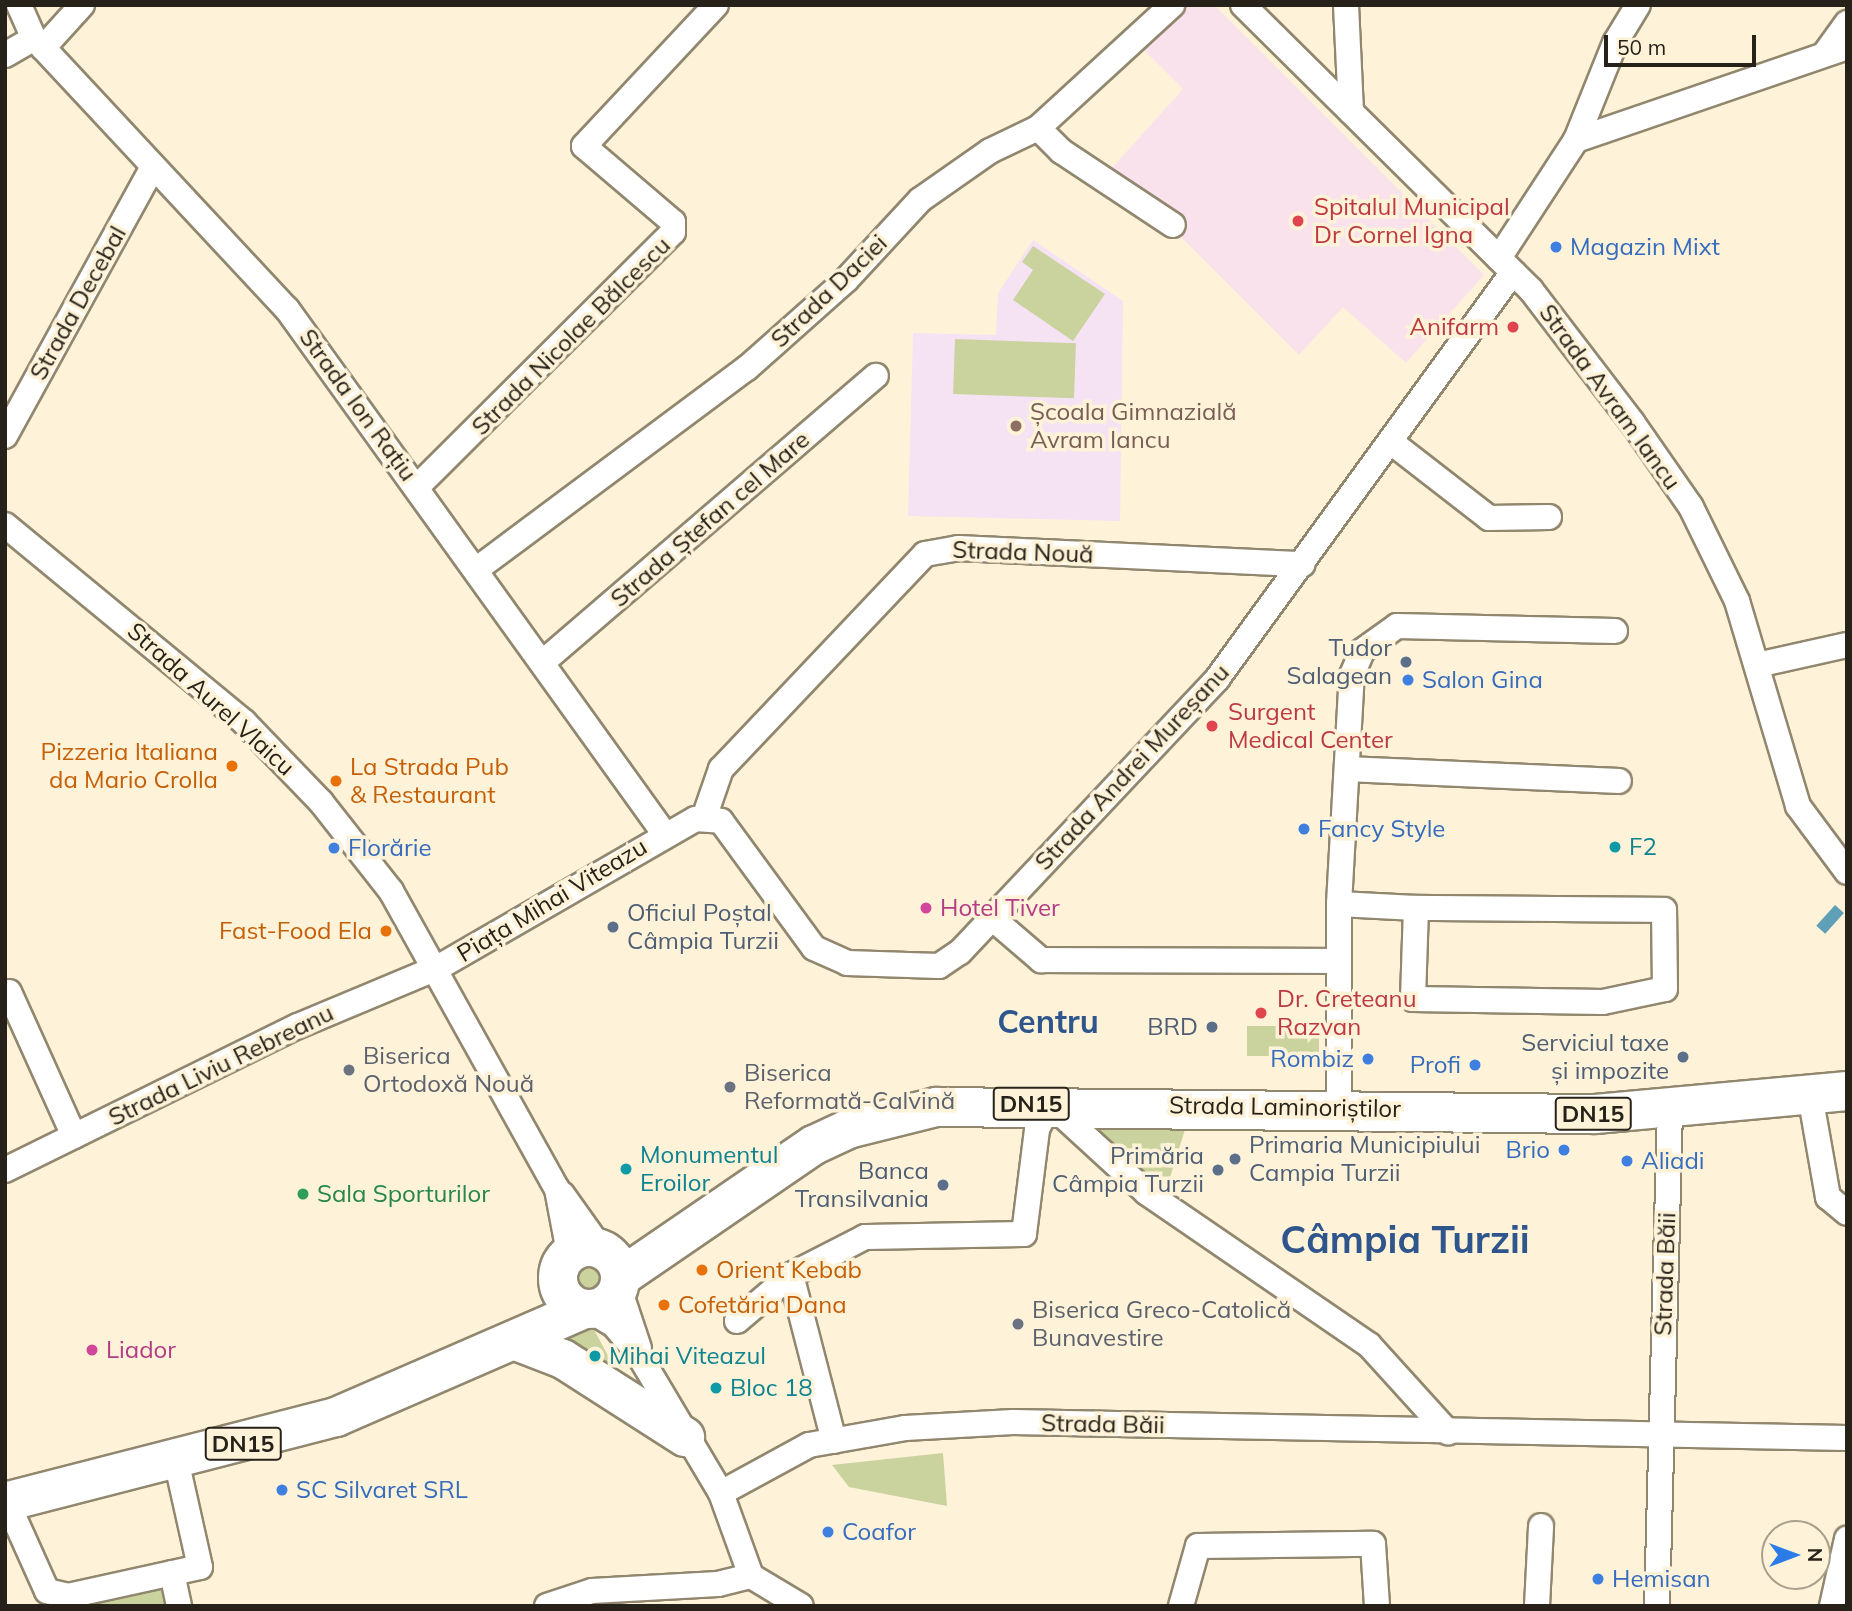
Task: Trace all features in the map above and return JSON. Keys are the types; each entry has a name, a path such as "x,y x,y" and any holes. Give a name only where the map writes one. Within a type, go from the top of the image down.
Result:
{"main road":[{"name":"Strada Laminoriștilor","path":"612,1267 716,1216 742,1190 814,1145 898,1114 1050,1104 1670,1111 1847,1091"},
{"name":"DN15","path":"6,1502 176,1460 336,1416 473,1359 516,1341 586,1309 607,1304 612,1267 574,1251 561,1267 546,1297 473,1359"},
{"path":"561,1267 560,1290 586,1309"},
{"path":"516,1341 563,1359 685,1437"}],"street":[{"name":"Strada Ion Rațiu","path":"19,5 39,43 151,170 287,309 418,486 664,833"},
{"path":"5,55 39,43 82,5"},
{"name":"Strada Nicolae Bălcescu","path":"418,486 673,232 673,222 584,146 716,5"},
{"name":"Strada Daciei","path":"477,569 747,368 846,280 920,200 990,151 1038,128 1172,5"},
{"name":"Strada Avram Iancu","path":"1243,5 1506,265 1691,507 1737,601 1798,806 1847,872"},
{"path":"1346,5 1351,112"},
{"name":"Strada Andrei Mureșanu","path":"704,818 722,821 814,948 828,957 877,967 939,966 992,919 1217,679 1303,564 1391,442 1506,265 1576,140 1615,43 1638,5"},
{"path":"1576,140 1836,49 1847,23"},
{"path":"1038,128 1060,151 1173,225"},
{"name":"Strada Decebal","path":"5,436 151,170"},
{"name":"Strada Ștefan cel Mare","path":"543,662 876,376"},
{"path":"1391,442 1489,518 1549,517"},
{"name":"Strada Aurel Vlaicu","path":"5,525 254,732 360,852 439,967 557,1189"},
{"name":"Strada Nouă","path":"704,818 722,769 925,554 958,548 1303,564"},
{"path":"1339,1107 1339,904 1352,675 1362,651 1396,626 1615,631"},
{"path":"1757,665 1847,645"},
{"path":"1347,769 1619,781"},
{"path":"664,833 704,818"},
{"name":"Piața Mihai Viteazu","path":"439,967 664,833"},
{"path":"1339,904 1416,908 1664,910 1665,989 1603,1002 1413,999 1416,908"},
{"path":"992,919 1041,960 1339,961"},
{"name":"Strada Liviu Rebreanu","path":"5,1170 298,1026 439,967"},
{"path":"9,992 74,1136"},
{"path":"1810,1095 1828,1197 1847,1213"},
{"path":"737,1321 791,1275 865,1237 1024,1234 1037,1129 1050,1104 1147,1193 1369,1345 1448,1432"},
{"name":"Strada Băii","path":"1659,1436 1670,1111"},
{"path":"557,1189 567,1242 561,1267"},
{"path":"557,1189 612,1267 639,1355"},
{"path":"791,1275 834,1441"},
{"path":"586,1309 614,1325 639,1355 685,1437 721,1493 751,1576 801,1606"},
{"name":"Strada Băii","path":"721,1493 772,1460 834,1441 905,1428 1013,1422 1847,1438"},
{"path":"1657,1606 1659,1436"},
{"path":"6,1502 47,1591 88,1599 200,1567 176,1460"},
{"path":"1537,1606 1541,1526"},
{"path":"1832,1606 1847,1539"},
{"path":"1181,1606 1198,1546 1373,1544 1377,1606"},
{"path":"172,1573 179,1606"},
{"path":"547,1606 592,1591 718,1584 751,1576"}],"shaded area":[{"name":"Spitalul Municipal Dr Cornel Igna","path":"1186,5 1214,5 1484,275 1406,363 1343,307 1299,355 1112,168 1183,89 1143,49"},
{"name":"Școala Gimnazială Avram Iancu","path":"1033,240 1123,301 1120,521 908,516 913,333 996,335 998,293"}],"green space":[{"path":"1033,246 1105,294 1073,341 1013,300 1033,270 1022,262"},
{"path":"955,339 1076,343 1074,398 953,394"},
{"path":"1247,1026 1319,1026 1319,1056 1247,1056"},
{"path":"1187,1123 1167,1187 1139,1171 1091,1125"},
{"path":"590,1260 603,1266 609,1279 603,1292 590,1298 577,1292 571,1279 577,1266"},
{"path":"591,1324 628,1393 556,1345"},
{"path":"943,1453 947,1506 849,1487 832,1465"},
{"path":"168,1581 173,1606 97,1606 95,1597"}],"water":[{"path":"1835,905 1844,913 1825,934 1816,926"}],"place":[{"name":"Spitalul Municipal Dr Cornel Igna","path":"1298,221"},
{"name":"Magazin Mixt","path":"1556,247"},
{"name":"Anifarm","path":"1513,327"},
{"name":"Școala Gimnazială Avram Iancu","path":"1016,426"},
{"name":"Tudor Salagean","path":"1406,662"},
{"name":"Salon Gina","path":"1408,680"},
{"name":"Surgent Medical Center","path":"1212,726"},
{"name":"Pizzeria Italiana da Mario Crolla","path":"232,766"},
{"name":"La Strada Pub & Restaurant","path":"336,781"},
{"name":"Fancy Style","path":"1304,829"},
{"name":"F2","path":"1615,847"},
{"name":"Florărie","path":"334,848"},
{"name":"Hotel Tiver","path":"926,908"},
{"name":"Oficiul Poștal Câmpia Turzii","path":"613,927"},
{"name":"Fast-Food Ela","path":"386,931"},
{"name":"Dr. Creteanu Razvan","path":"1261,1013"},
{"name":"BRD","path":"1212,1027"},
{"name":"Serviciul taxe și impozite","path":"1683,1057"},
{"name":"Rombiz","path":"1368,1059"},
{"name":"Profi","path":"1475,1065"},
{"name":"Biserica Ortodoxă Nouă","path":"349,1070"},
{"name":"Biserica Reformată-Calvină","path":"730,1087"},
{"name":"Brio","path":"1564,1150"},
{"name":"Primaria Municipiului Campia Turzii","path":"1235,1159"},
{"name":"Aliadi","path":"1627,1161"},
{"name":"Monumentul Eroilor","path":"626,1169"},
{"name":"Primăria Câmpia Turzii","path":"1218,1170"},
{"name":"Banca Transilvania","path":"943,1185"},
{"name":"Sala Sporturilor","path":"303,1194"},
{"name":"Orient Kebab","path":"702,1270"},
{"name":"Cofetăria Dana","path":"664,1305"},
{"name":"Biserica Greco-Catolică Bunavestire","path":"1018,1324"},
{"name":"Liador","path":"92,1350"},
{"name":"Mihai Viteazul","path":"595,1356"},
{"name":"Bloc 18","path":"716,1388"},
{"name":"SC Silvaret SRL","path":"282,1490"},
{"name":"Coafor","path":"828,1532"},
{"name":"Hemisan","path":"1598,1579"}],"district":[{"name":"Centru","path":"1048,1021"},
{"name":"Câmpia Turzii","path":"1405,1240"}]}
